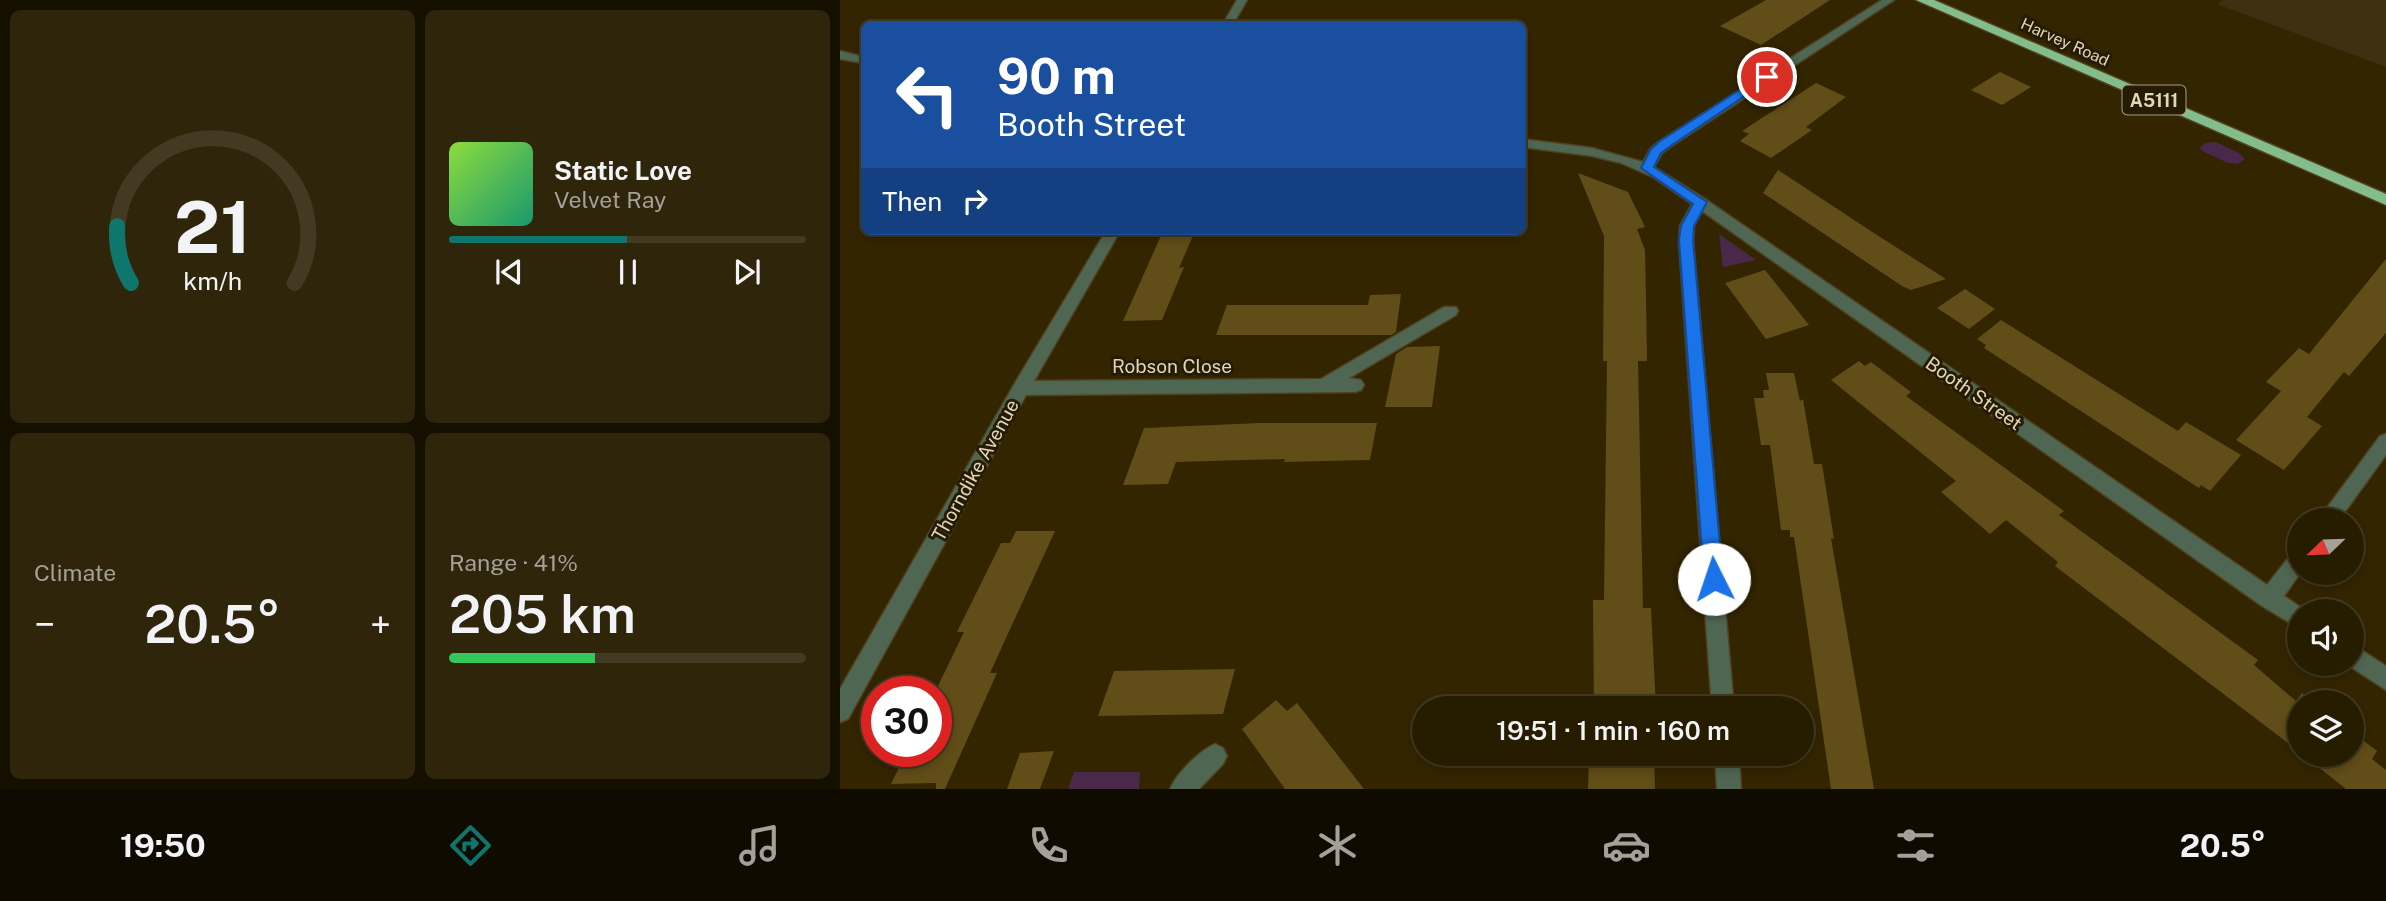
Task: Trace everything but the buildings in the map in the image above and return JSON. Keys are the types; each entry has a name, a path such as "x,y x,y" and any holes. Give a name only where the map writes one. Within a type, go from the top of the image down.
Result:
{"highway":[{"name":"Harvey Road","path":"1923,0 2386,200"}],"street":[{"path":"1230,21 1242,0"},
{"path":"1647,168 1656,151 1665,144 1889,0"},
{"path":"840,55 861,59"},
{"name":"Booth Street","path":"1526,144 1601,153 1647,168 1700,202 2287,611"},
{"path":"1700,202 1687,226 1686,240 1722,696"},
{"name":"Thorndike Avenue","path":"840,711 1021,388 1111,235"},
{"path":"1324,386 1450,312"},
{"name":"Robson Close","path":"1021,388 1355,385"},
{"path":"2337,508 2386,442"},
{"path":"2269,599 2287,575"},
{"path":"2364,663 2386,678"},
{"path":"1182,789 1215,756"},
{"path":"1728,766 1729,789"}],"shaded area":[{"path":"2223,0 2386,0 2386,67 2217,4"},
{"path":"2216,142 2239,153 2245,159 2238,164 2228,163 2200,148 2205,143"},
{"path":"1719,234 1756,260 1723,267"},
{"path":"1074,772 1140,772 1139,789 1068,789"}],"route":[{"path":"1714,579 1686,240 1687,226 1700,202 1647,168 1656,151 1665,144 1767,77"}]}
